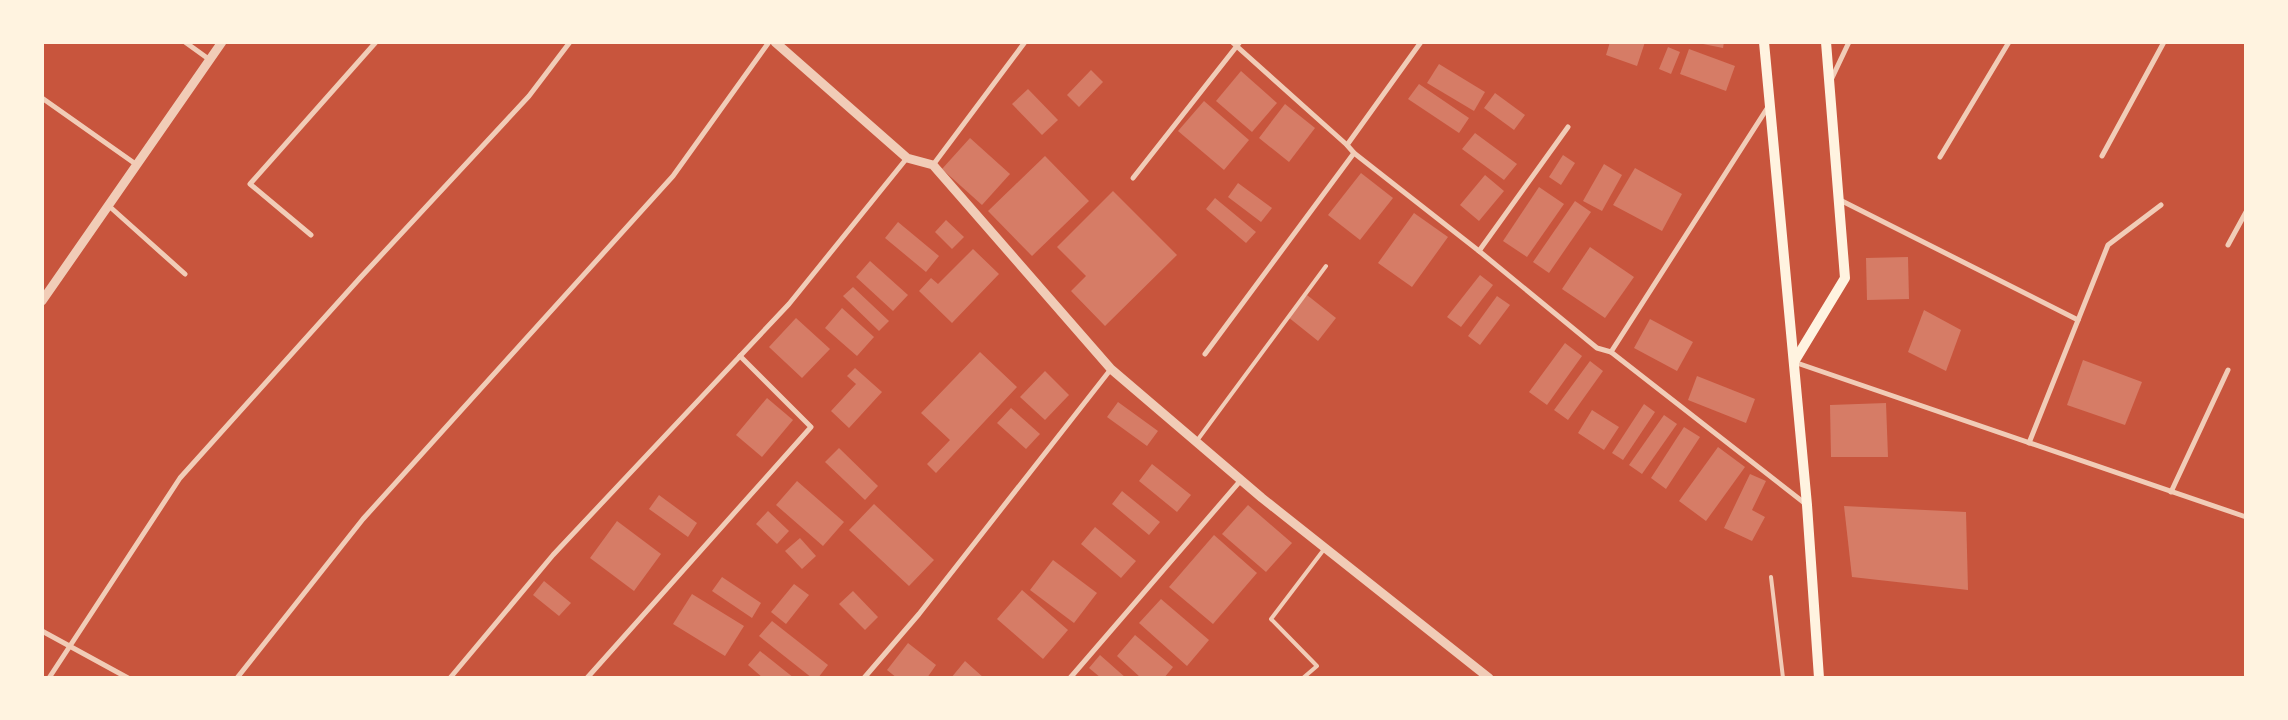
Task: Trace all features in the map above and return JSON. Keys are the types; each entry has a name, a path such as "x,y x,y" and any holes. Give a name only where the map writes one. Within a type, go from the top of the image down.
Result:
{"main road":[{"path":"1764,42 1807,505 1819,678"},
{"path":"1794,362 1845,278 1840,200 1828,86 1826,42"}],"street":[{"path":"185,42 210,60"},
{"path":"42,302 222,42"},
{"path":"311,234 250,184 376,42"},
{"path":"49,678 180,478 360,278 529,96 570,42"},
{"path":"237,678 363,519 673,176 769,42"},
{"path":"775,42 907,158 933,165 1111,369 1241,480 1490,678"},
{"path":"933,165 1026,42"},
{"path":"1232,42 1239,45 1354,153 1479,250 1597,348 1611,352 1807,505"},
{"path":"1347,145 1421,42"},
{"path":"1828,86 1849,42"},
{"path":"1940,157 2008,42"},
{"path":"2102,156 2164,42"},
{"path":"1133,178 1239,45"},
{"path":"42,98 137,165"},
{"path":"1611,352 1770,104"},
{"path":"1479,250 1568,127"},
{"path":"1205,354 1354,153"},
{"path":"450,678 553,556 789,304 907,158"},
{"path":"1840,200 2078,320"},
{"path":"2029,443 2108,245 2161,204"},
{"path":"109,206 185,274"},
{"path":"2228,245 2246,212"},
{"path":"587,678 811,427 740,356"},
{"path":"1794,362 2246,518"},
{"path":"864,678 919,614 1111,369"},
{"path":"2171,492 2228,370"},
{"path":"1070,678 1241,480"},
{"path":"42,632 128,678"}],"lane":[{"path":"1196,442 1326,266"},
{"path":"1303,678 1317,666 1271,619 1325,548"},
{"path":"1771,577 1783,678"}],"building":[{"path":"1610,42 1645,42 1637,66 1606,55"},
{"path":"1693,42 1724,42 1723,48"},
{"path":"1668,47 1680,52 1671,74 1659,69"},
{"path":"1689,49 1735,66 1726,91 1680,74"},
{"path":"1439,64 1485,92 1474,111 1427,83"},
{"path":"1091,70 1103,82 1079,107 1067,95"},
{"path":"1241,71 1277,103 1252,132 1216,101"},
{"path":"1419,84 1469,118 1459,133 1408,99"},
{"path":"1028,89 1058,120 1042,135 1012,104"},
{"path":"1495,93 1525,115 1514,130 1484,108"},
{"path":"1204,101 1249,140 1224,170 1178,131"},
{"path":"1285,104 1315,128 1289,162 1259,138"},
{"path":"1475,133 1517,164 1504,180 1462,149"},
{"path":"970,138 1010,174 982,205 942,169"},
{"path":"1563,155 1575,163 1561,185 1549,177"},
{"path":"1045,156 1089,201 1032,256 988,211"},
{"path":"1604,164 1622,175 1602,211 1583,201"},
{"path":"1635,168 1682,194 1662,231 1613,205"},
{"path":"1361,173 1393,198 1360,240 1328,215"},
{"path":"1485,175 1504,191 1479,221 1460,205"},
{"path":"1238,183 1272,208 1261,222 1228,197"},
{"path":"1539,187 1564,204 1527,257 1503,241"},
{"path":"1113,191 1177,255 1105,326 1071,291 1086,276 1057,247"},
{"path":"1215,198 1256,232 1246,243 1206,209"},
{"path":"1575,201 1591,212 1549,273 1533,262"},
{"path":"1414,213 1448,237 1412,287 1378,263"},
{"path":"946,220 964,237 952,249 935,232"},
{"path":"898,222 939,256 926,272 885,238"},
{"path":"1590,247 1634,277 1605,318 1562,289"},
{"path":"973,249 999,274 952,323 919,291 931,278 938,284"},
{"path":"1908,257 1909,299 1867,300 1866,258"},
{"path":"870,261 908,295 893,311 856,277"},
{"path":"1480,275 1493,285 1461,327 1447,317"},
{"path":"853,287 889,321 879,331 843,296"},
{"path":"1307,295 1336,318 1318,341 1288,317"},
{"path":"1497,296 1510,305 1480,345 1468,336"},
{"path":"842,308 874,337 857,356 825,328"},
{"path":"1924,310 1961,330 1946,371 1908,352"},
{"path":"796,318 830,349 802,378 769,347"},
{"path":"1650,319 1693,342 1677,371 1634,348"},
{"path":"1565,343 1582,356 1547,405 1529,392"},
{"path":"980,352 1017,387 936,473 927,464 950,440 921,413"},
{"path":"2083,360 2142,382 2125,425 2067,405"},
{"path":"1590,361 1603,371 1568,420 1554,410"},
{"path":"855,368 882,392 849,428 831,411 856,384 847,376"},
{"path":"1045,371 1069,395 1045,420 1020,397"},
{"path":"1697,376 1755,399 1746,423 1688,400"},
{"path":"767,398 793,420 762,457 736,435"},
{"path":"1118,402 1158,431 1147,446 1107,417"},
{"path":"1886,403 1888,457 1831,457 1830,405"},
{"path":"1644,404 1655,412 1623,460 1612,453"},
{"path":"1011,408 1040,434 1026,449 997,423"},
{"path":"1592,410 1619,427 1604,450 1578,433"},
{"path":"1664,415 1677,424 1642,474 1629,465"},
{"path":"1684,427 1700,437 1666,489 1651,478"},
{"path":"1718,447 1745,467 1706,521 1679,501"},
{"path":"839,448 878,486 865,500 825,462"},
{"path":"1152,464 1191,495 1177,512 1139,481"},
{"path":"1750,474 1766,481 1752,510 1765,517 1752,541 1724,528"},
{"path":"797,481 844,522 823,546 776,505"},
{"path":"1122,491 1160,522 1149,535 1112,504"},
{"path":"659,495 697,523 688,537 649,509"},
{"path":"874,504 934,560 909,586 849,530"},
{"path":"1248,505 1292,543 1266,572 1222,534"},
{"path":"1844,506 1966,512 1968,590 1852,577"},
{"path":"768,511 789,531 777,544 756,524"},
{"path":"617,521 661,554 634,591 590,558"},
{"path":"1095,527 1136,561 1121,578 1081,544"},
{"path":"1214,535 1257,573 1213,624 1169,587"},
{"path":"800,538 816,556 802,569 785,551"},
{"path":"1053,560 1097,593 1074,623 1030,590"},
{"path":"722,577 761,603 752,618 712,591"},
{"path":"544,581 571,603 559,616 533,595"},
{"path":"794,584 809,595 786,624 771,612"},
{"path":"1022,590 1068,630 1043,659 997,619"},
{"path":"853,591 878,617 865,630 839,604"},
{"path":"692,594 744,626 725,656 673,624"},
{"path":"1161,599 1209,640 1187,666 1139,623"},
{"path":"772,621 828,665 818,678 812,678 759,636"},
{"path":"1135,635 1173,667 1164,678 1141,678 1117,656"},
{"path":"908,643 936,665 927,678 897,678 887,670"},
{"path":"760,651 794,678 763,678 748,665"},
{"path":"1100,655 1126,678 1101,678 1089,668"},
{"path":"965,661 984,678 951,678"}]}
